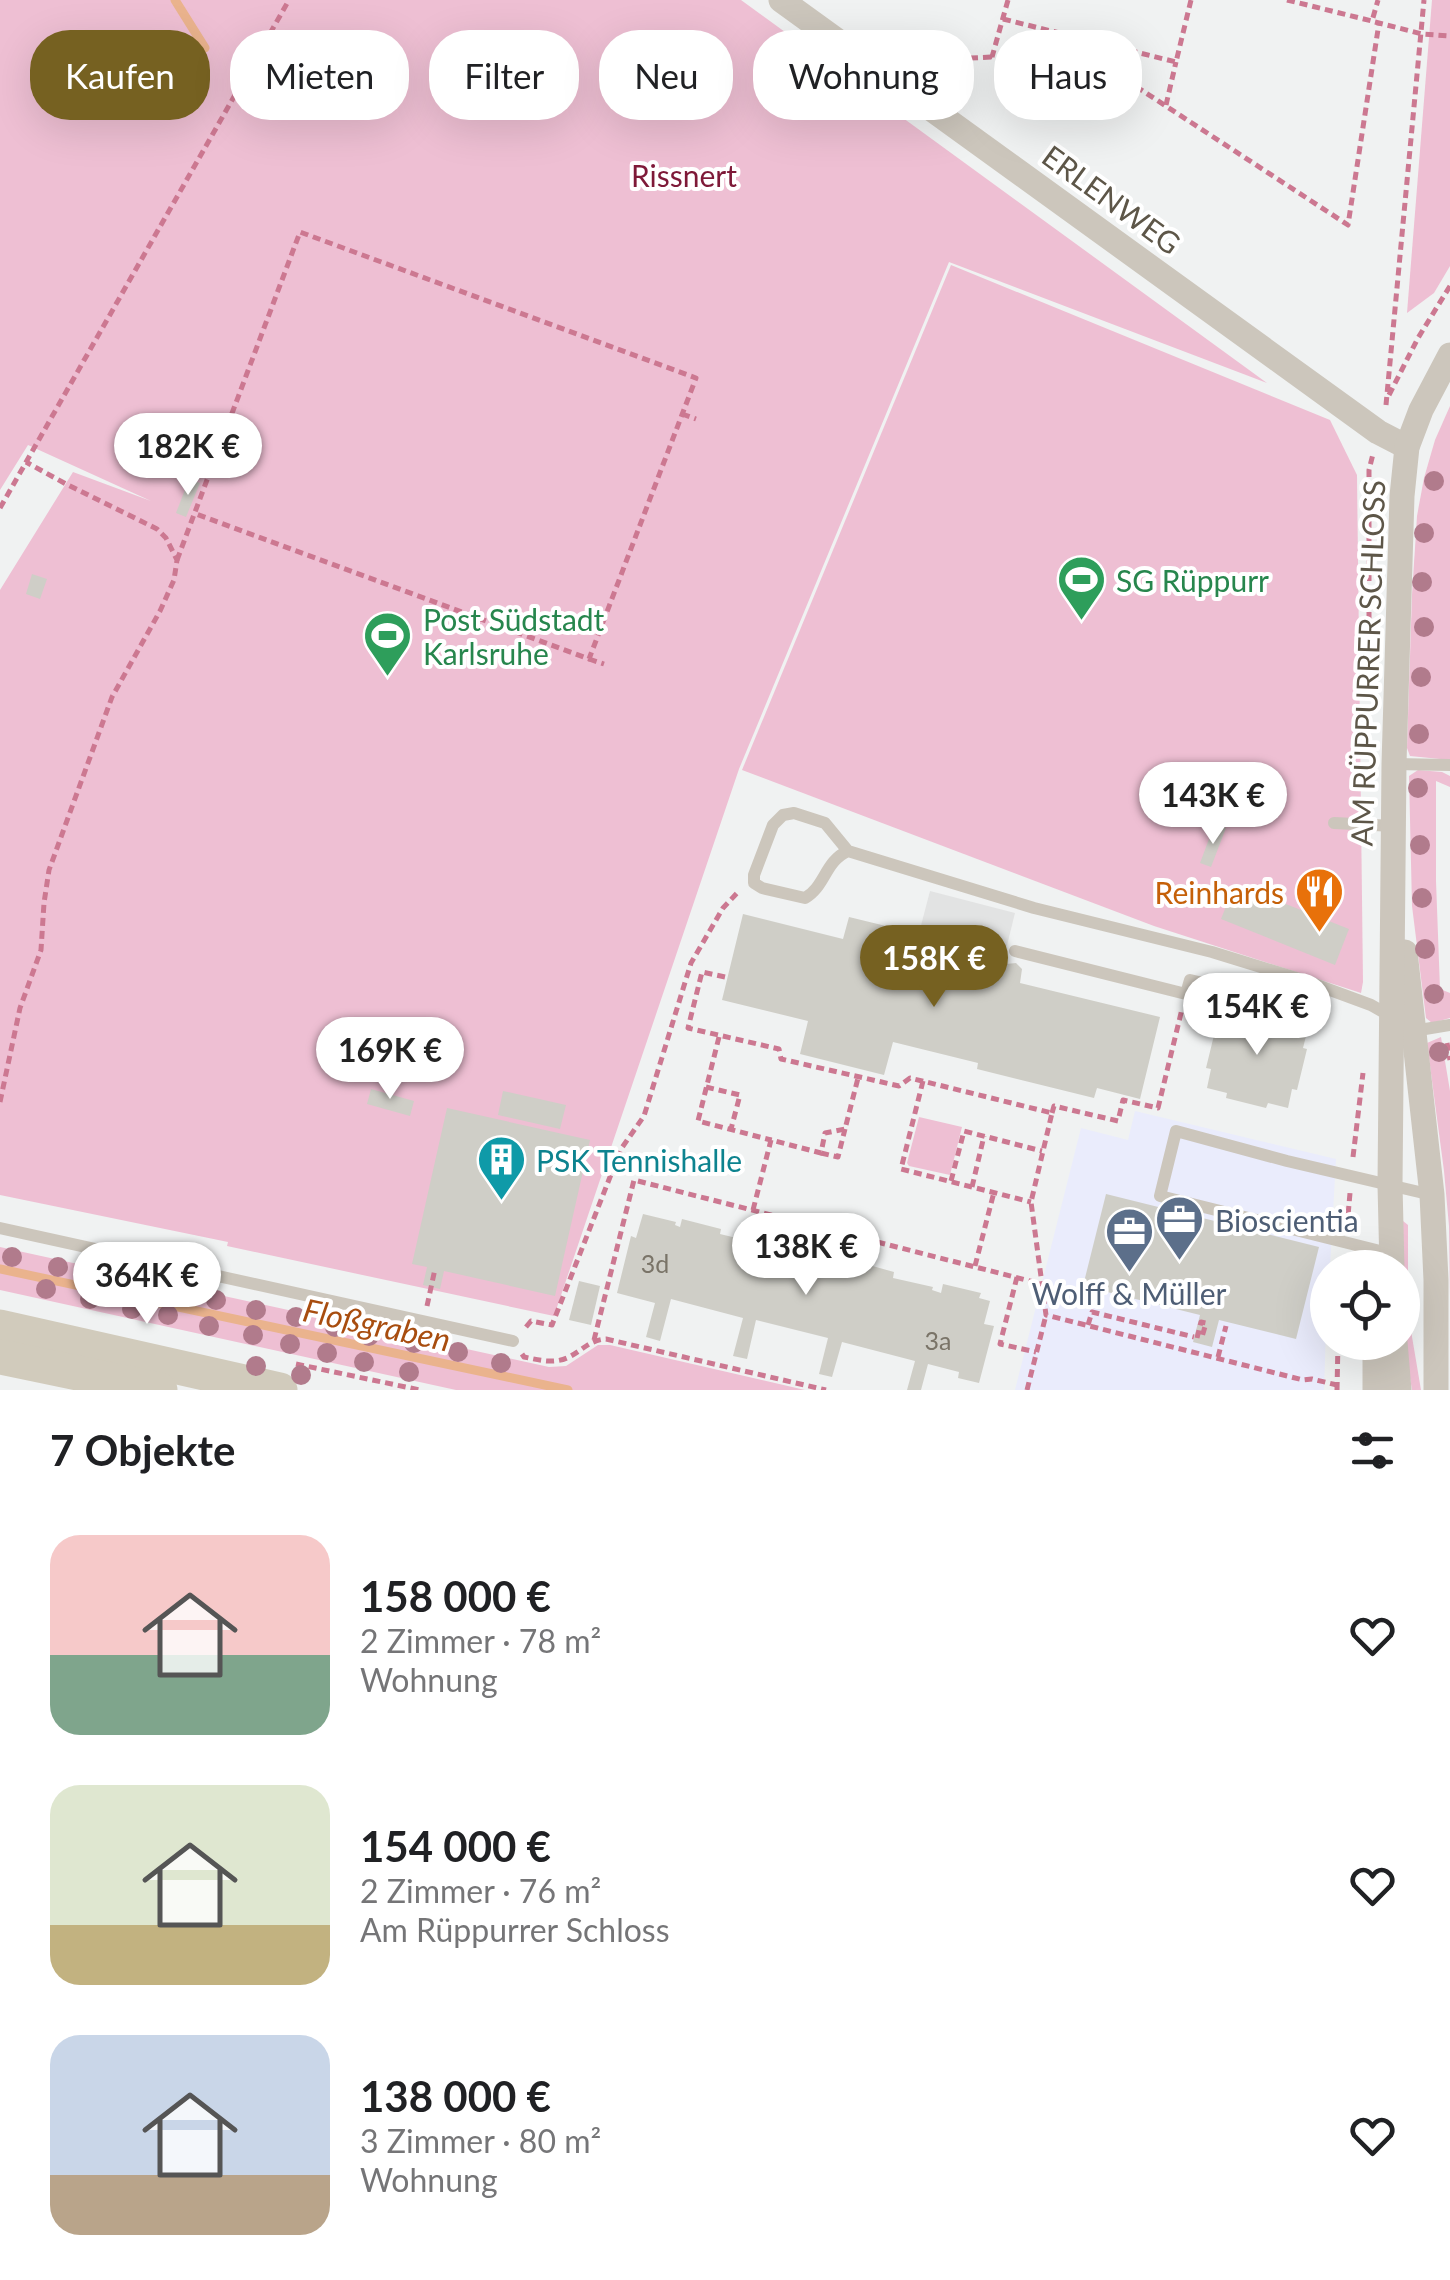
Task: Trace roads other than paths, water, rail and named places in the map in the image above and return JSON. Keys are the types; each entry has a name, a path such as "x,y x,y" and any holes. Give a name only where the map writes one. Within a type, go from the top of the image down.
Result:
{"main road":[{"path":"0,1327 280,1390"},
{"path":"0,1357 160,1390"}],"street":[{"name":"ERLENWEG","path":"781,0 1378,432 1407,447"},
{"name":"AM RÜPPURRER SCHLOSS","path":"1391,1250 1390,1016 1400,534 1407,447 1450,355"},
{"name":"AM RÜPPURRER SCHLOSS","path":"1394,863 1432,1195 1436,1390"},
{"path":"1375,1360 1375,1390"},
{"path":"1396,1360 1399,1390"}],"lane":[{"path":"1394,764 1450,765"},
{"path":"848,851 837,856 814,893 805,898 762,888 754,882 773,824 783,814 794,813 825,823 848,851 1034,908 1212,952 1306,981 1372,1005 1415,1032 1450,1025"},
{"path":"1334,824 1394,826"},
{"path":"1015,951 1186,994 1190,980 1284,1002 1299,1000 1306,981"},
{"path":"1346,1250 1160,1196 1176,1131 1432,1195"},
{"path":"0,1228 512,1341"}],"waterway":[{"path":"175,0 194,30"},
{"name":"Floßgraben","path":"0,1269 568,1390"}],"place":[{"name":"SG Rüppurr","path":"1081,622"},
{"name":"Post Südstadt Karlsruhe","path":"388,678"},
{"name":"Reinhards","path":"1319,934"},
{"name":"PSK Tennishalle","path":"501,1202"},
{"name":"Bioscientia","path":"1180,1262"},
{"name":"Wolff & Müller","path":"1129,1274"}],"park label":[{"name":"Rissnert","path":"684,175"}]}
